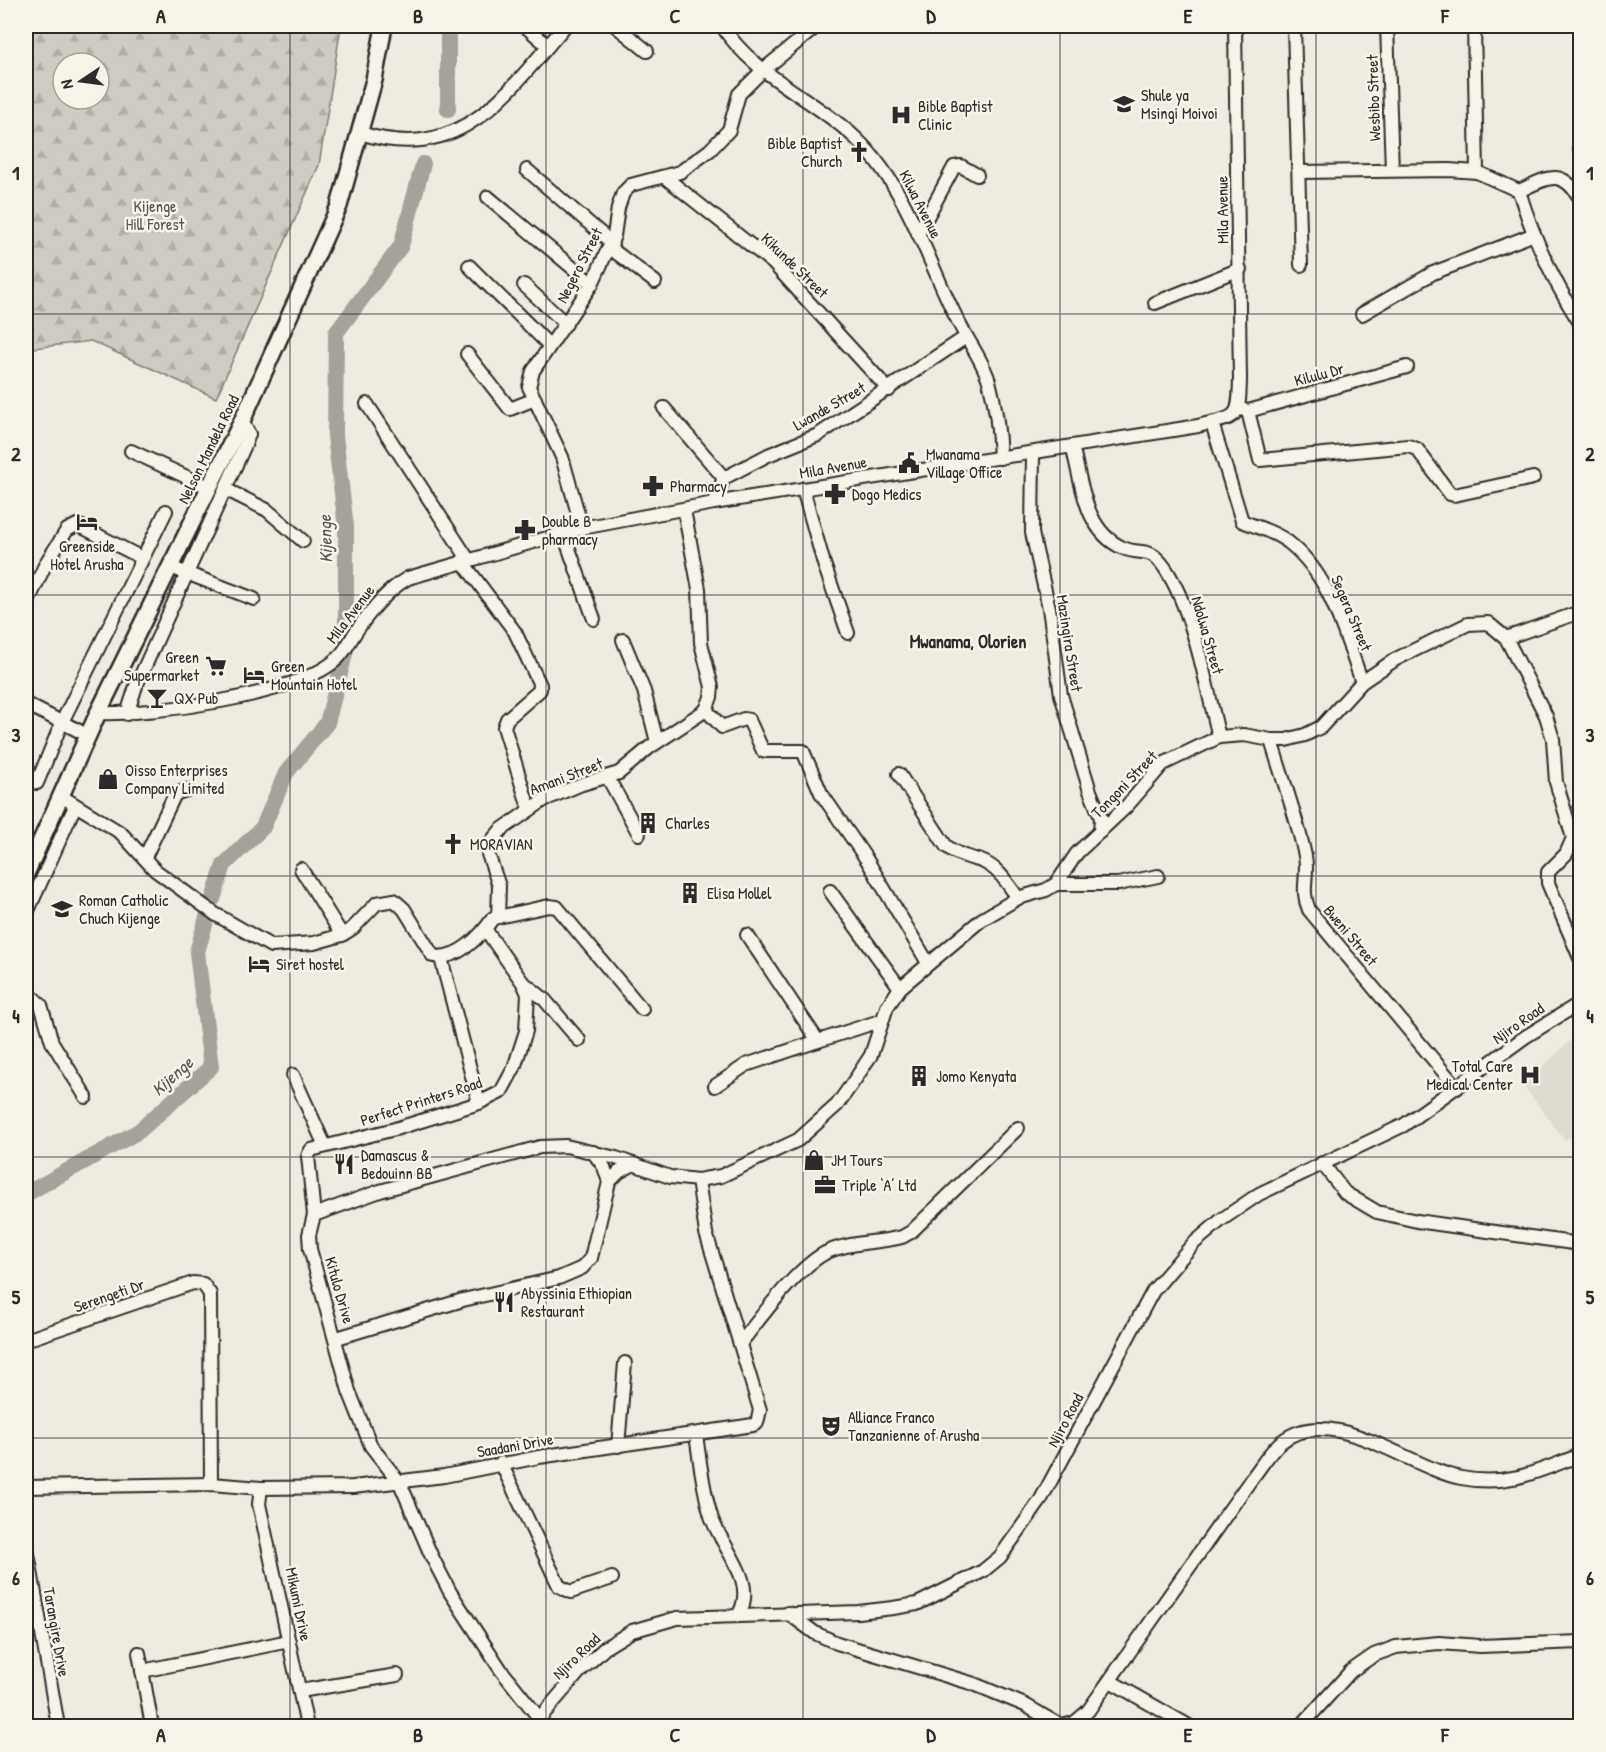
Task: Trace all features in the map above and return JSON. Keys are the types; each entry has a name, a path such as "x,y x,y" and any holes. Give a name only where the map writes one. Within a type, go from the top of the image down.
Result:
{"main road":[{"name":"Nelson Mandela Road","path":"26,874 98,713 178,570 208,487 242,421 339,206 360,133 384,26"}],"street":[{"path":"525,26 547,45"},
{"path":"360,133 384,140 404,142 442,137 462,129 485,115 565,26"},
{"path":"616,26 647,51"},
{"name":"Kilwa Avenue","path":"722,26 733,43 762,71 823,112 863,145 883,166 966,337 979,356 989,381 996,410 1000,458"},
{"name":"Negero Street","path":"582,528 562,457 529,381 549,345 592,284 611,245 623,193 630,185 666,178 692,164 723,139 729,130 737,97 762,71 817,26"},
{"name":"Mila Avenue","path":"98,713 127,714 261,693 313,675 335,661 346,650 357,630 397,584 408,578 465,560 563,532 714,503 1033,453 1212,423 1233,417 1244,410 1235,26"},
{"path":"1294,26 1301,265"},
{"name":"Wesbibo Street","path":"1387,26 1392,170"},
{"path":"1474,26 1477,172"},
{"path":"1580,150 1581,55"},
{"path":"918,234 954,167 961,166 977,176"},
{"path":"527,170 656,282"},
{"path":"1300,172 1392,170 1477,172 1519,191 1532,235 1548,270 1581,323"},
{"path":"1519,191 1547,178 1556,177 1572,185 1581,198"},
{"name":"Kikunde Street","path":"666,178 773,263 889,390"},
{"path":"488,196 592,284"},
{"path":"1362,314 1433,273 1532,235"},
{"path":"469,266 549,345"},
{"path":"1155,303 1240,269"},
{"path":"524,285 566,324"},
{"name":"Lwande Street","path":"724,478 768,455 818,435 966,337"},
{"path":"467,354 510,409 535,399"},
{"name":"Kilulu Dr","path":"1244,410 1407,367"},
{"path":"368,404 465,560 515,632 540,685 540,690 507,719 504,727 529,808"},
{"path":"664,408 724,478 714,503"},
{"path":"1244,410 1258,457 1263,461 1408,446 1417,449 1450,494 1533,478"},
{"path":"127,714 178,570 225,489 249,434 242,421"},
{"name":"Segera Street","path":"1212,423 1242,521 1287,540 1313,566 1330,596 1362,682"},
{"name":"Ndolwa Street","path":"1072,446 1090,517 1101,533 1123,548 1150,552 1165,568 1183,602 1219,737"},
{"path":"131,451 208,487"},
{"name":"Mazingira Street","path":"1033,453 1032,533 1049,608 1061,695 1090,791 1101,818 1100,832"},
{"path":"225,489 267,510 303,542"},
{"path":"803,489 848,633"},
{"path":"684,510 699,589 701,643 712,687 706,710 722,727 744,719 749,720 763,751 803,751 821,793 867,860 928,963"},
{"path":"37,783 62,722 166,511"},
{"path":"26,606 46,562 67,530 72,527 82,527 142,558"},
{"path":"563,532 594,619"},
{"path":"178,570 254,599"},
{"path":"1581,612 1506,638 1546,716 1553,739 1556,782 1577,836 1566,854 1548,872 1547,877 1581,958"},
{"name":"Tongoni Street","path":"1056,884 1077,853 1146,786 1163,764 1219,737 1244,735 1271,741 1286,740 1321,727 1362,682 1396,659 1468,624 1488,623 1506,638"},
{"path":"623,640 644,691 657,742"},
{"path":"26,704 89,736"},
{"name":"Amani Street","path":"498,917 498,886 488,854 490,843 501,830 529,808 582,784 608,778 630,765 657,742 706,710"},
{"name":"Bweni Street","path":"1271,741 1303,847 1307,866 1304,897 1309,910 1457,1088"},
{"path":"899,774 946,846 956,854 983,862 996,870 1018,898"},
{"path":"608,778 639,834"},
{"path":"145,857 175,794 187,789"},
{"path":"61,796 121,833 155,870 215,914 271,946 314,943 342,935 353,928 377,903 394,900 404,909 433,956 441,958 470,944 493,918 549,906 557,907 642,1009"},
{"path":"26,915 75,806"},
{"path":"301,869 342,935"},
{"path":"293,1075 325,1146 311,1150 308,1156 314,1215 380,1191 540,1147 566,1146 593,1152 670,1177 698,1180 721,1176 798,1140 818,1124 837,1105 871,1055 880,1021 900,988 981,920 1018,898 1046,890 1056,884 1118,884 1158,876"},
{"path":"831,891 900,988"},
{"name":"Perfect Printers Road","path":"325,1146 395,1129 479,1103 501,1092 514,1068 526,1031 528,994 523,983 485,929"},
{"path":"747,934 818,1041"},
{"path":"441,958 479,1103"},
{"path":"523,983 544,999 579,1040"},
{"path":"26,991 41,1005 52,1042 86,1097"},
{"name":"Njiro Road","path":"536,1723 592,1659 632,1631 677,1618 739,1614 858,1612 917,1604 982,1571 1000,1557 1040,1501 1153,1292 1193,1244 1221,1220 1259,1194 1322,1163 1371,1143 1404,1125 1525,1037 1581,1003"},
{"path":"715,1086 746,1065 880,1021"},
{"path":"740,1344 764,1312 825,1253 902,1237 911,1232 1018,1128"},
{"path":"337,1338 463,1300 559,1278 582,1268 591,1258 609,1182 604,1167 593,1152"},
{"path":"1322,1163 1345,1193 1377,1212 1417,1221 1581,1244"},
{"path":"609,1182 634,1164"},
{"name":"Saadani Drive","path":"26,1487 211,1484 261,1488 352,1487 400,1483 501,1463 696,1435 757,1423 760,1410 706,1233 698,1180"},
{"name":"Kitulo Drive","path":"314,1215 309,1235 310,1249 337,1338 349,1391 361,1423 376,1453 400,1483 431,1555 450,1592 536,1723"},
{"name":"Serengeti Dr","path":"26,1340 192,1283 203,1284 210,1294 211,1484"},
{"path":"618,1446 625,1363"},
{"path":"788,1613 815,1633 837,1643 974,1684 1025,1705 1061,1726 1074,1723 1088,1711 1252,1478 1281,1443 1299,1432 1320,1428 1364,1438 1407,1458 1460,1478 1482,1480 1504,1480 1536,1474 1581,1455"},
{"path":"696,1435 712,1521 736,1564 743,1585 744,1600 739,1614"},
{"path":"501,1463 559,1586 572,1592 612,1578"},
{"name":"Mikumi Drive","path":"261,1488 259,1504 307,1726"},
{"name":"Tarangire Drive","path":"26,1542 57,1726"},
{"path":"142,1671 289,1641"},
{"path":"1301,1726 1351,1671 1374,1655 1396,1647 1439,1643 1480,1646 1581,1642"},
{"path":"139,1653 152,1726"},
{"path":"300,1691 398,1675"},
{"path":"1110,1681 1189,1726"}],"shaded area":[{"path":"1571,1040 1580,1057 1580,1132 1565,1140 1523,1085"}],"green space":[{"name":"Kijenge Hill Forest","path":"26,26 341,26 319,165 216,398 91,341 26,349"}],"waterway":[{"path":"448,26 448,109"},
{"name":"Kijenge","path":"213,899 224,865 263,827 286,773 327,723 346,650 346,527 335,436 336,333 401,246 423,164"},
{"name":"Kijenge","path":"26,1194 139,1131 211,1067 197,952 208,914"}],"place":[{"name":"Shule ya Msingi Moivoi","path":"1124,104"},
{"name":"Bible Baptist Clinic","path":"901,115"},
{"name":"Bible Baptist Church","path":"859,152"},
{"name":"Mwanama Village Office","path":"909,463"},
{"name":"Pharmacy","path":"653,486"},
{"name":"Dogo Medics","path":"835,494"},
{"name":"Greenside Hotel Arusha","path":"87,522"},
{"name":"Double B pharmacy","path":"525,530"},
{"name":"Green Supermarket","path":"216,666"},
{"name":"Green Mountain Hotel","path":"254,675"},
{"name":"QX Pub","path":"157,698"},
{"name":"Oisso Enterprises Company Limited","path":"108,779"},
{"name":"Charles","path":"648,823"},
{"name":"MORAVIAN","path":"453,844"},
{"name":"Elisa Mollel","path":"690,893"},
{"name":"Roman Catholic Chuch Kijenge","path":"62,909"},
{"name":"Siret hostel","path":"259,964"},
{"name":"Total Care Medical Center","path":"1530,1075"},
{"name":"Jomo Kenyata","path":"919,1076"},
{"name":"JM Tours","path":"814,1160"},
{"name":"Damascus & Bedouinn BB","path":"344,1164"},
{"name":"Triple ‘A’ Ltd","path":"825,1185"},
{"name":"Abyssinia Ethiopian Restaurant","path":"504,1302"},
{"name":"Alliance Franco Tanzanienne of Arusha","path":"831,1426"}],"district":[{"name":"Mwanama, Olorien","path":"968,641"}]}
